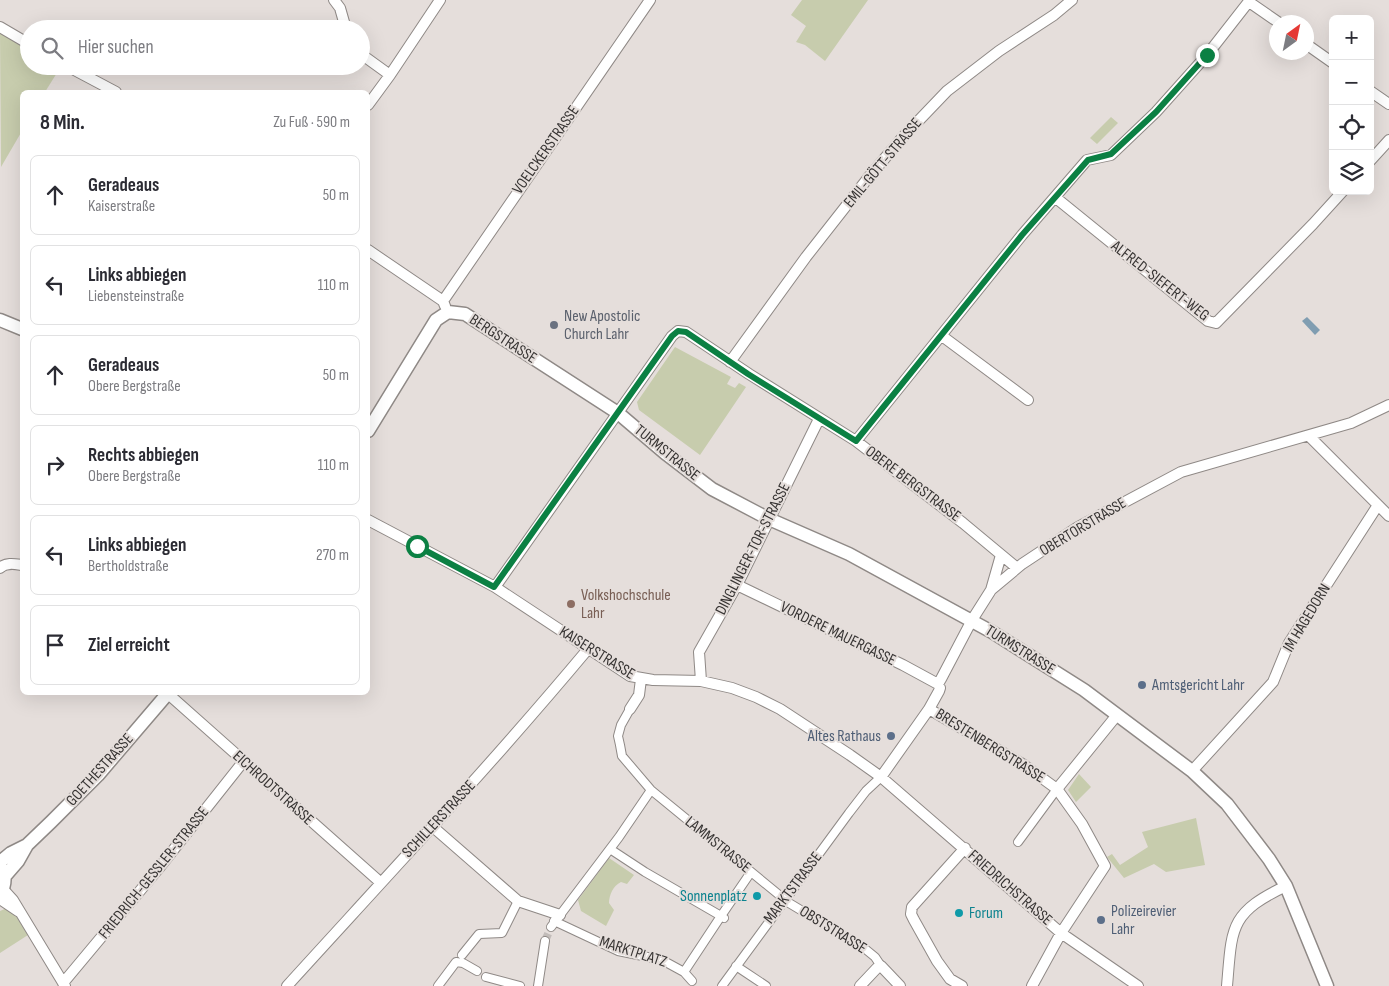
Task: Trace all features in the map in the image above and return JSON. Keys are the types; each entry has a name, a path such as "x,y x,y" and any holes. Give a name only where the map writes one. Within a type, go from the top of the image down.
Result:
{"street":[{"path":"334,0 340,8 343,20"},
{"path":"370,102 390,76 440,0"},
{"name":"VOELCKERSTRASSE","path":"445,306 650,0"},
{"name":"EMIL-GÖTT-STRASSE","path":"730,362 806,257 902,138 947,91 1000,51 1054,15 1072,0"},
{"path":"856,441 1022,235 1088,160 1111,154 1156,112 1207,55 1250,1 1269,15"},
{"path":"0,27 20,39"},
{"path":"1314,50 1329,60"},
{"path":"370,61 390,76"},
{"path":"83,75 112,90"},
{"path":"1374,94 1389,104"},
{"path":"1374,157 1389,140"},
{"name":"ALFRED-SIEFERT-WEG","path":"1056,198 1208,321 1216,323 1339,195"},
{"name":"BERGSTRASSE","path":"370,251 445,306 465,314 618,413"},
{"path":"370,428 445,306"},
{"path":"0,320 20,328"},
{"name":"OBERE BERGSTRASSE","path":"618,413 672,336 678,331 686,332 730,362 856,441 963,523 1017,568"},
{"path":"942,336 1028,400"},
{"name":"OBERTORSTRASSE","path":"884,780 939,691 938,684 972,620 992,590 1017,568 1085,523 1181,472 1351,423 1389,405"},
{"path":"494,587 618,413"},
{"name":"TURMSTRASSE","path":"618,413 665,453 712,489 769,519 849,554 972,620 1084,690 1192,770 1227,804 1269,859 1286,886 1327,986"},
{"name":"DINGLINGER-TOR-STRASSE","path":"701,681 699,652 737,585 819,419"},
{"path":"1309,436 1389,516"},
{"name":"IM HAGEDORN","path":"1192,770 1273,682 1289,643 1378,505"},
{"name":"KAISERSTRASSE","path":"370,521 494,587 623,673 641,680 701,681 732,688 756,697 780,709 884,780"},
{"path":"992,590 1001,555"},
{"path":"0,568 13,563 20,565"},
{"name":"VORDERE MAUERGASSE","path":"737,585 938,684"},
{"name":"SCHILLERSTRASSE","path":"287,986 380,882 468,788 588,649"},
{"name":"LAMMSTRASSE","path":"641,680 639,695 621,725 618,736 622,756 651,790 784,899"},
{"name":"GOETHESTRASSE","path":"2,885 27,845 98,775 166,695"},
{"name":"EICHRODTSTRASSE","path":"170,695 243,762 380,882"},
{"name":"BRESTENBERGSTRASSE","path":"929,709 1024,765 1057,789 1082,824 1106,866 1061,933"},
{"path":"1018,842 1057,789 1117,715"},
{"name":"FRIEDRICH-GESSLER-STRASSE","path":"64,985 243,762"},
{"name":"MARKTSTRASSE","path":"722,986 784,899 866,791 872,770"},
{"name":"MARKTSTRASSE","path":"866,791 884,780"},
{"name":"FRIEDRICHSTRASSE","path":"884,780 965,848 1061,933 1138,986"},
{"path":"433,827 518,901 555,921 619,837 651,790"},
{"name":"GOETHESTRASSE","path":"0,862 11,853 27,845"},
{"path":"962,986 947,983 911,914 912,907 965,848"},
{"path":"610,849 722,917"},
{"name":"MARKTPLATZ","path":"684,972 751,872"},
{"path":"2,885 64,985"},
{"path":"1227,986 1233,932 1240,918 1251,905 1286,886"},
{"name":"OBSTSTRASSE","path":"784,899 864,948 875,957 900,986"},
{"path":"462,955 479,934 502,933 518,901"},
{"name":"MARKTPLATZ","path":"555,921 618,951 662,960 684,972 692,981"},
{"path":"1032,986 1061,933"},
{"path":"538,986 545,941"},
{"path":"438,986 456,962 463,963 477,971"},
{"path":"736,966 766,986"},
{"path":"860,986 881,966"},
{"path":"486,977 520,986"}],"green space":[{"path":"802,0 868,0 825,61 805,45 796,42 806,26 791,15"},
{"path":"0,32 20,44 20,75 56,75 46,90 20,90 20,134 1,167"},
{"path":"1111,117 1118,123 1097,144 1090,138"},
{"path":"675,347 731,377 727,384 735,388 739,383 746,387 700,455 639,410 637,402"},
{"path":"1079,774 1091,787 1076,802 1068,790"},
{"path":"1196,818 1205,865 1166,872 1154,864 1124,878 1107,857 1112,854 1120,865 1148,847 1142,832"},
{"path":"609,858 634,875 627,884 621,882 612,891 609,903 614,910 606,926 581,911 578,900"},
{"path":"7,908 16,916 28,935 0,953 0,911"}],"water":[{"path":"1307,317 1320,330 1315,335 1302,321"}],"tunnel":[{"path":"545,941 551,927"}],"place":[{"name":"New Apostolic Church Lahr","path":"554,325"},
{"name":"Volkshochschule Lahr","path":"571,604"},
{"name":"Amtsgericht Lahr","path":"1142,685"},
{"name":"Altes Rathaus","path":"891,736"},
{"name":"Sonnenplatz","path":"757,896"},
{"name":"Forum","path":"959,913"},
{"name":"Polizeirevier Lahr","path":"1101,920"}],"route":[{"path":"417,546 494,587 672,336 678,331 686,332 748,374 856,441 1022,235 1088,160 1111,154 1156,112 1207,55"}]}
